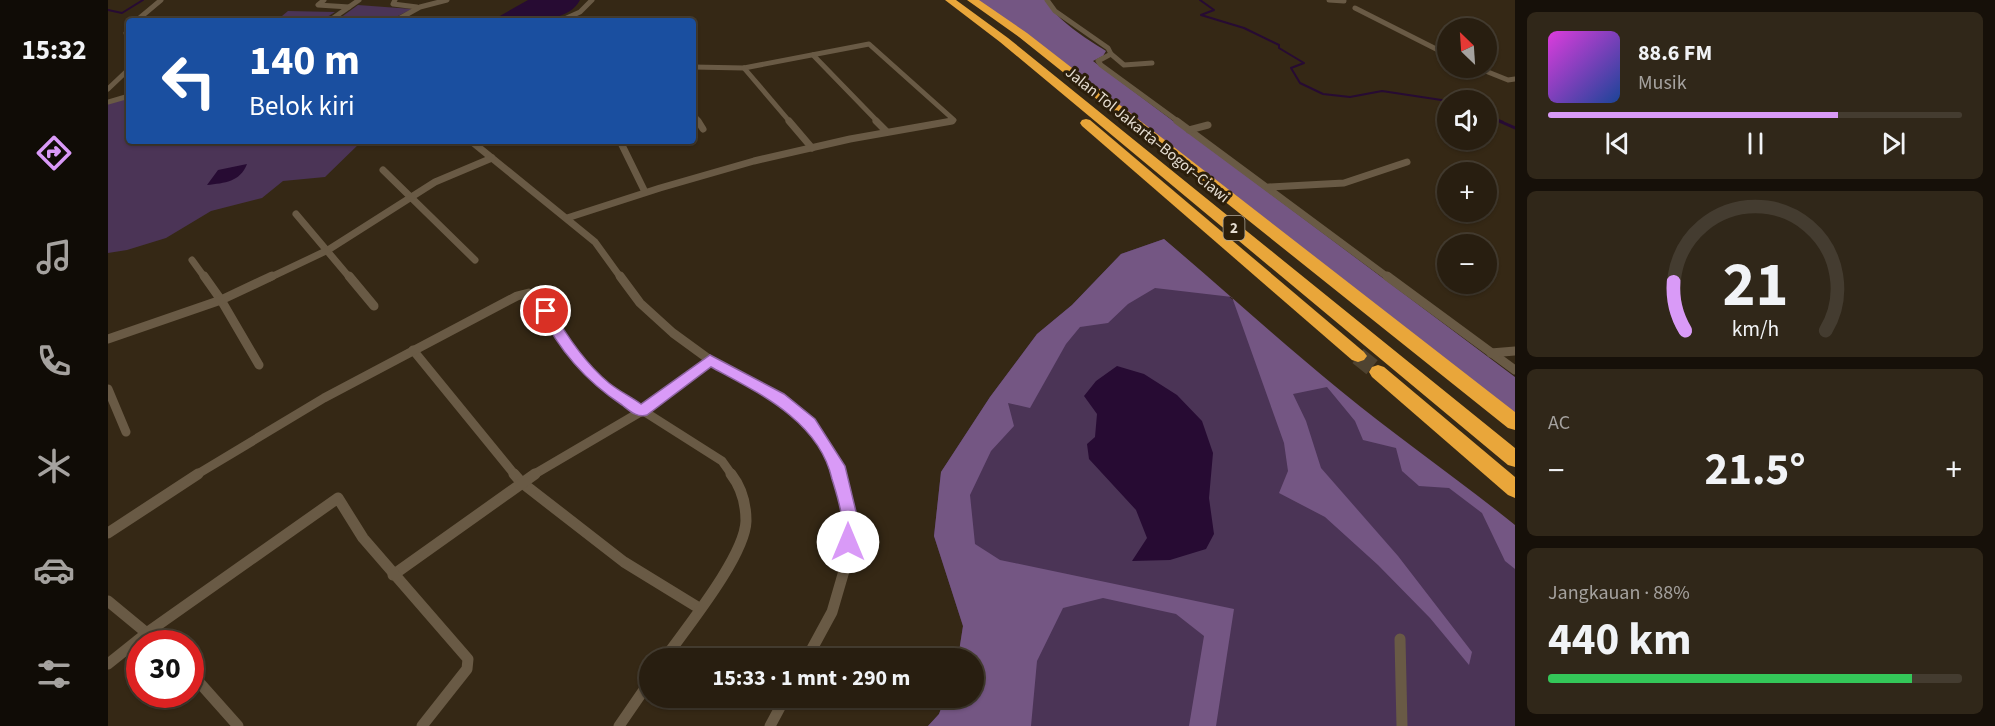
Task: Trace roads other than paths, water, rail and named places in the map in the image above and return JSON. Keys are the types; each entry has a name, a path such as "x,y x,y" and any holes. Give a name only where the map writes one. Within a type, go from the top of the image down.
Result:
{"highway":[{"path":"949,0 1073,111 1359,356"},
{"name":"Jalan Tol Jakarta–Bogor–Ciawi","path":"949,0 1004,40 1515,459"},
{"name":"Jalan Tol Jakarta–Bogor–Ciawi","path":"972,0 1023,35 1515,423"},
{"path":"1378,372 1515,489"}],"street":[{"path":"140,18 161,0"},
{"path":"324,0 318,5 349,7"},
{"path":"333,18 359,0"},
{"path":"395,0 393,4 420,7"},
{"path":"400,18 420,7 447,0"},
{"path":"567,18 580,12 592,0"},
{"path":"1047,0 1054,11 1104,45 1124,65 1152,63"},
{"path":"1329,0 1344,1"},
{"path":"1355,8 1393,30 1437,50"},
{"path":"567,218 645,192 812,148 886,131 947,123 954,120 869,44 744,68 696,67"},
{"path":"1112,54 1097,62 1515,370"},
{"path":"813,55 886,131"},
{"path":"744,68 812,148"},
{"path":"108,89 126,72"},
{"path":"1497,75 1513,81"},
{"path":"108,102 126,97"},
{"path":"696,118 703,129"},
{"path":"1189,130 1208,125"},
{"path":"475,144 595,242 640,303 673,333 710,360 779,398 809,423 837,466 850,520 846,564 832,612 812,648"},
{"path":"621,144 645,192"},
{"path":"108,339 221,300 328,250 435,182 492,158"},
{"path":"1269,188 1344,183 1407,162"},
{"path":"384,170 476,260"},
{"path":"296,214 374,306"},
{"path":"192,260 221,300 259,365"},
{"path":"108,533 210,466 314,403 412,350 517,297 529,294 539,298 552,325 575,355 604,386 722,462 741,488 746,522 734,560 672,648"},
{"path":"412,350 521,483 624,562 699,608"},
{"path":"1491,353 1515,351"},
{"path":"393,574 521,483 642,411 710,360"},
{"path":"108,390 126,432"},
{"path":"151,630 338,498 363,538 468,659 468,669 422,726"},
{"path":"108,601 145,630"},
{"path":"1400,639 1402,726"},
{"path":"108,664 126,650"},
{"path":"204,688 238,726"},
{"path":"619,726 639,697"},
{"path":"770,726 780,708"}],"waterway":[{"path":"108,10 122,13 143,0"},
{"path":"1200,0 1214,10 1201,15 1244,28 1279,45 1279,48 1304,63 1291,68 1300,83 1323,94 1350,97 1382,91 1437,99"},
{"path":"1497,120 1503,122"},
{"path":"1499,121 1515,128"}],"tunnel":[{"path":"1358,356 1378,372"}]}
